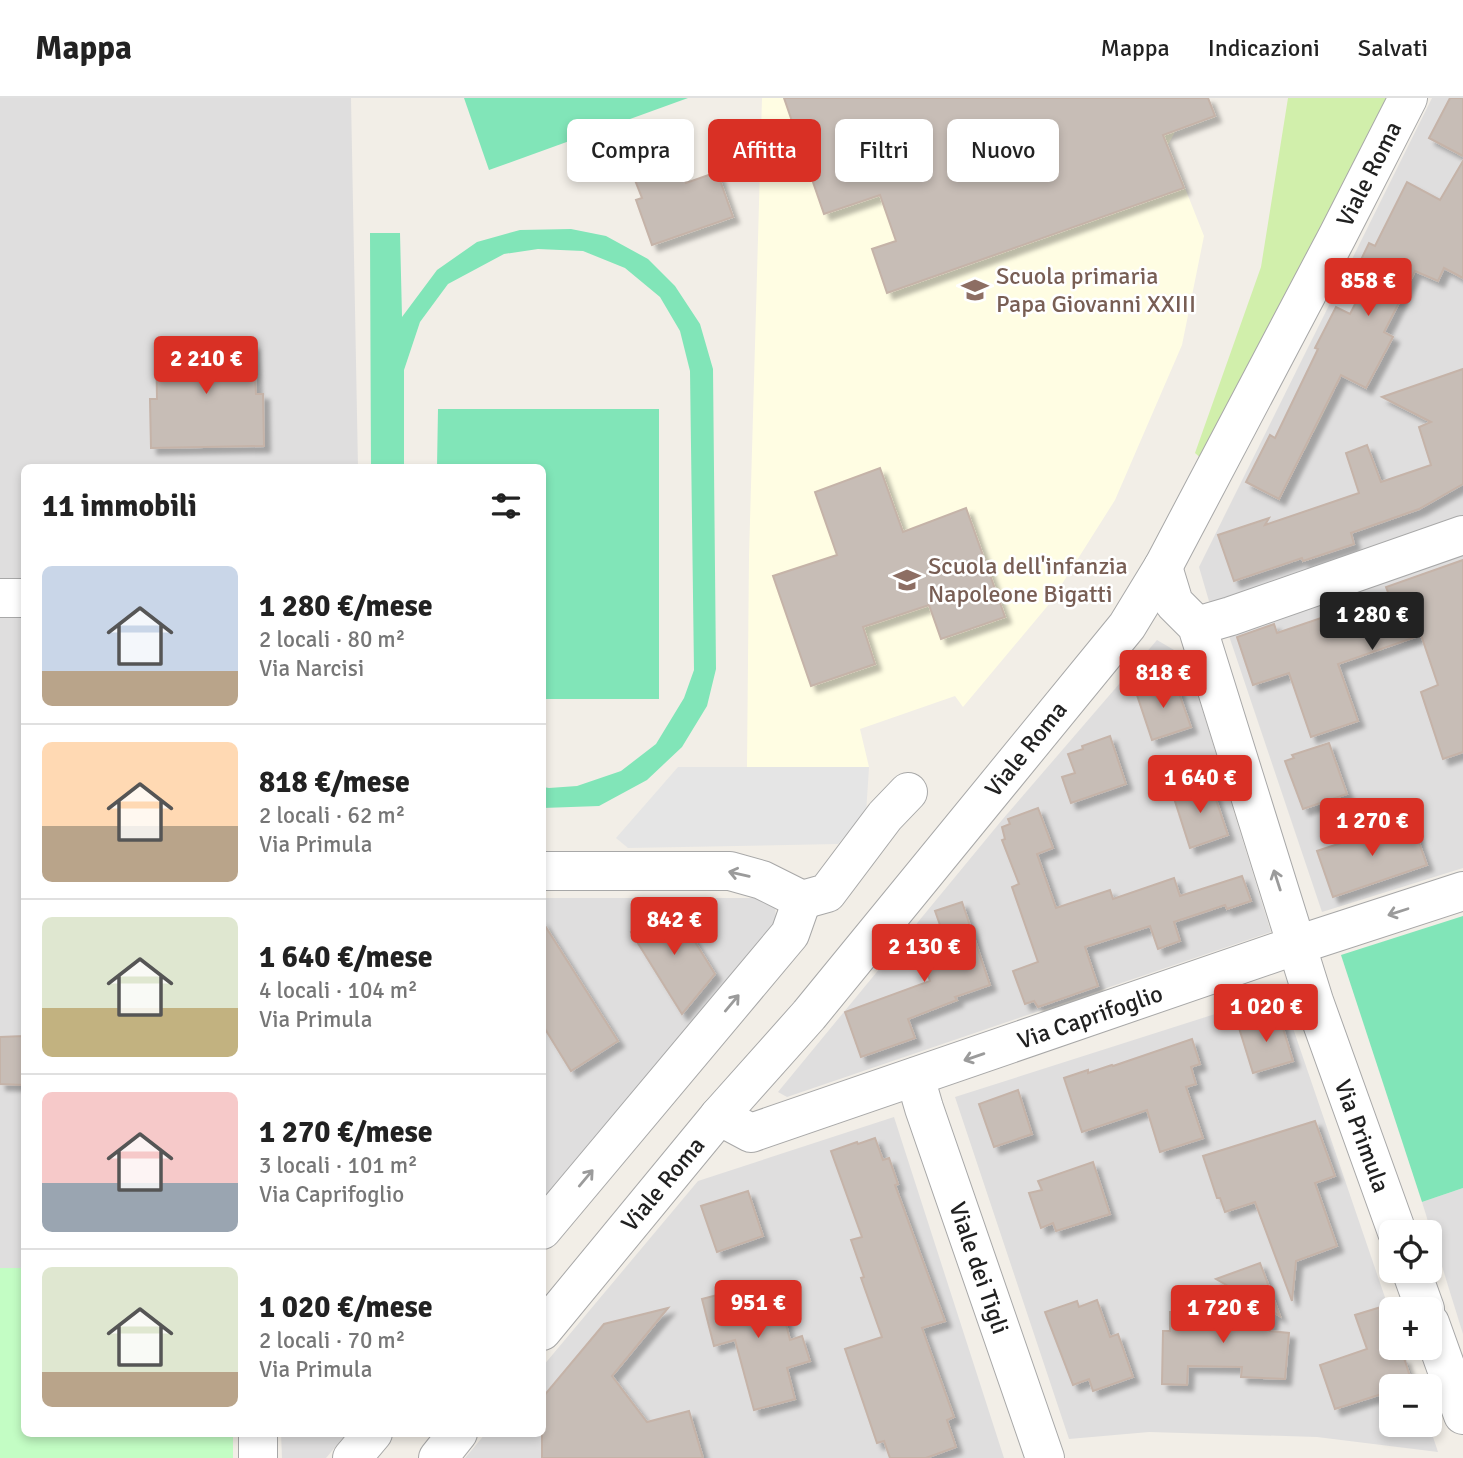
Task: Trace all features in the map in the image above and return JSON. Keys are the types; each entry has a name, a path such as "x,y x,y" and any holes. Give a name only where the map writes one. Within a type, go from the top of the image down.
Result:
{"street":[{"name":"Viale Roma","path":"546,1326 719,1116 809,1015 1127,626 1163,567 1408,98"},
{"path":"1197,626 1463,536"},
{"name":"Via Primula","path":"1163,567 1174,603 1197,626 1314,1001 1393,1220"},
{"path":"0,598 21,598"},
{"path":"546,871 730,871 762,880 802,900 827,893 886,816 908,792"},
{"name":"Via Caprifoglio","path":"719,1116 751,1133 1297,945 1463,891"},
{"path":"546,1225 790,934 802,900"},
{"name":"Viale dei Tigli","path":"915,1077 1045,1458"},
{"path":"1442,1356 1463,1415"},
{"path":"258,1437 258,1458"},
{"path":"352,1458 370,1437"},
{"path":"438,1458 455,1437"}],"shaded area":[{"path":"0,98 351,98 358,464 21,464 21,583 0,583"},
{"path":"762,98 1208,98 1215,116 1176,130 1168,145 1204,236 1182,345 1115,500 1050,603 963,707 955,696 860,729 869,767 747,767 749,556 760,182 821,182 821,119 761,119"},
{"path":"1432,98 1463,98 1463,523 1211,608 1199,567"},
{"path":"1463,544 1463,868 1322,912 1225,624"},
{"path":"0,612 21,612 21,1268 0,1268"},
{"path":"1157,640 1186,657 1271,932 787,1097 778,1092 1002,820"},
{"path":"678,767 869,767 866,814 838,844 628,848 616,838"},
{"path":"546,898 775,898 776,924 546,1197"},
{"path":"1281,993 1385,1297 1379,1297 1379,1360 1406,1360 1412,1374 1379,1374 1379,1437 1433,1437 1438,1452 1317,1437 1149,1432 1069,1439 955,1097"},
{"path":"894,1117 1004,1458 465,1458 483,1437 546,1437 546,1362 698,1181"},
{"path":"1463,1188 1463,1334 1442,1266 1442,1220 1428,1220 1422,1202"},
{"path":"281,1437 344,1437 326,1458 282,1458"}],"green space":[{"path":"464,98 688,98 630,119 567,119 567,142 489,170"},
{"path":"1288,98 1394,98 1204,461 1195,453 1261,267"},
{"path":"571,229 606,236 648,259 675,286 700,324 713,369 716,669 707,706 682,747 647,780 599,806 546,808 546,788 577,786 621,771 656,744 684,698 694,670 690,371 680,331 660,297 625,268 583,251 538,249 504,254 448,284 420,322 404,370 404,464 371,464 370,233 400,233 402,317 437,270 477,242 520,230"},
{"path":"438,409 659,409 659,699 546,699 546,464 437,464"},
{"path":"1463,916 1463,1188 1422,1202 1341,955"},
{"path":"0,1268 21,1268 21,1437 233,1437 233,1458 0,1458"}],"building":[{"path":"784,98 1208,98 1215,116 1163,135 1184,188 887,293 872,249 896,241 880,195 824,214 813,182 821,182 821,119 791,119"},
{"path":"1450,98 1463,98 1463,156 1429,138"},
{"path":"1463,161 1463,278 1444,268 1438,281 1415,271 1384,332 1393,337 1366,388 1341,375 1279,499 1246,482 1270,435 1275,438 1336,307 1350,314 1371,273 1358,266 1369,243 1375,246 1407,182 1440,200"},
{"path":"708,175 708,182 721,182 733,217 652,245 636,200 642,198 636,182 686,183"},
{"path":"156,340 207,340 207,345 253,344 256,394 263,394 264,446 151,448 150,399 157,399"},
{"path":"1463,369 1463,484 1419,509 1351,533 1354,544 1234,581 1218,535 1269,518 1265,525 1359,493 1346,453 1367,445 1381,482 1431,465 1419,427 1431,422 1382,397"},
{"path":"880,468 903,532 966,508 1005,617 941,639 929,605 863,627 875,664 811,686 773,576 837,555 815,492"},
{"path":"1463,560 1463,752 1443,759 1421,692 1438,685 1421,635 1338,664 1358,721 1311,737 1289,673 1253,685 1237,637 1274,624 1277,633 1389,595 1386,587"},
{"path":"1174,679 1191,727 1152,740 1136,692"},
{"path":"1110,736 1126,784 1071,803 1062,777 1075,773 1068,754"},
{"path":"1329,743 1347,794 1303,809 1285,761 1294,758 1292,755"},
{"path":"1210,782 1228,835 1190,848 1173,795"},
{"path":"1038,808 1053,848 1037,854 1056,908 1110,890 1113,899 1174,878 1180,896 1242,876 1251,901 1227,909 1225,905 1174,922 1180,941 1158,949 1150,926 1085,947 1098,986 1038,1007 1034,1001 1025,1004 1013,971 1038,962 1012,887 1019,884 1002,840 1005,839 1002,827 1010,824 1008,819"},
{"path":"1411,820 1427,865 1333,897 1317,851"},
{"path":"962,902 990,985 955,997 957,1000 908,1019 915,1038 861,1057 845,1012 930,981 916,940 931,935 929,928 940,925 935,911"},
{"path":"672,905 715,974 682,1014 631,932"},
{"path":"546,927 618,1041 571,1071 546,1030"},
{"path":"1279,1015 1293,1061 1253,1073 1239,1028"},
{"path":"21,1036 21,1085 0,1084 0,1037"},
{"path":"1192,1039 1200,1064 1191,1067 1196,1084 1186,1087 1203,1138 1160,1152 1147,1110 1082,1132 1064,1078 1113,1066"},
{"path":"1018,1090 1032,1134 994,1147 979,1104"},
{"path":"1315,1121 1335,1176 1315,1183 1337,1246 1296,1261 1292,1301 1255,1202 1225,1212 1220,1198 1217,1198 1203,1156"},
{"path":"875,1138 883,1160 889,1158 898,1184 895,1185 945,1321 922,1328 954,1417 947,1420 956,1447 926,1458 890,1458 884,1441 877,1443 845,1349 882,1337 851,1240 862,1237 831,1151"},
{"path":"1093,1162 1110,1214 1056,1231 1053,1223 1041,1228 1029,1193 1042,1190 1038,1181"},
{"path":"748,1191 763,1236 717,1252 701,1206"},
{"path":"1260,1263 1280,1316 1216,1279"},
{"path":"763,1283 778,1292 790,1340 802,1336 810,1361 787,1368 795,1399 754,1410 735,1340 714,1346 702,1299"},
{"path":"1097,1300 1110,1337 1118,1334 1133,1377 1093,1391 1089,1379 1073,1385 1045,1312 1077,1301 1079,1307"},
{"path":"668,1308 612,1376 647,1422 689,1411 703,1458 542,1458 542,1437 546,1437 546,1393 604,1324"},
{"path":"1379,1308 1379,1360 1405,1360 1409,1374 1379,1374 1379,1395 1335,1409 1320,1365 1367,1349 1355,1315"},
{"path":"1170,1312 1273,1313 1270,1331 1289,1333 1285,1379 1241,1377 1242,1367 1188,1366 1187,1385 1162,1384 1163,1331 1170,1331"}],"place":[{"name":"Scuola primaria Papa Giovanni XXIII","path":"975,290"},
{"name":"Scuola dell'infanzia Napoleone Bigatti","path":"907,580"}]}
